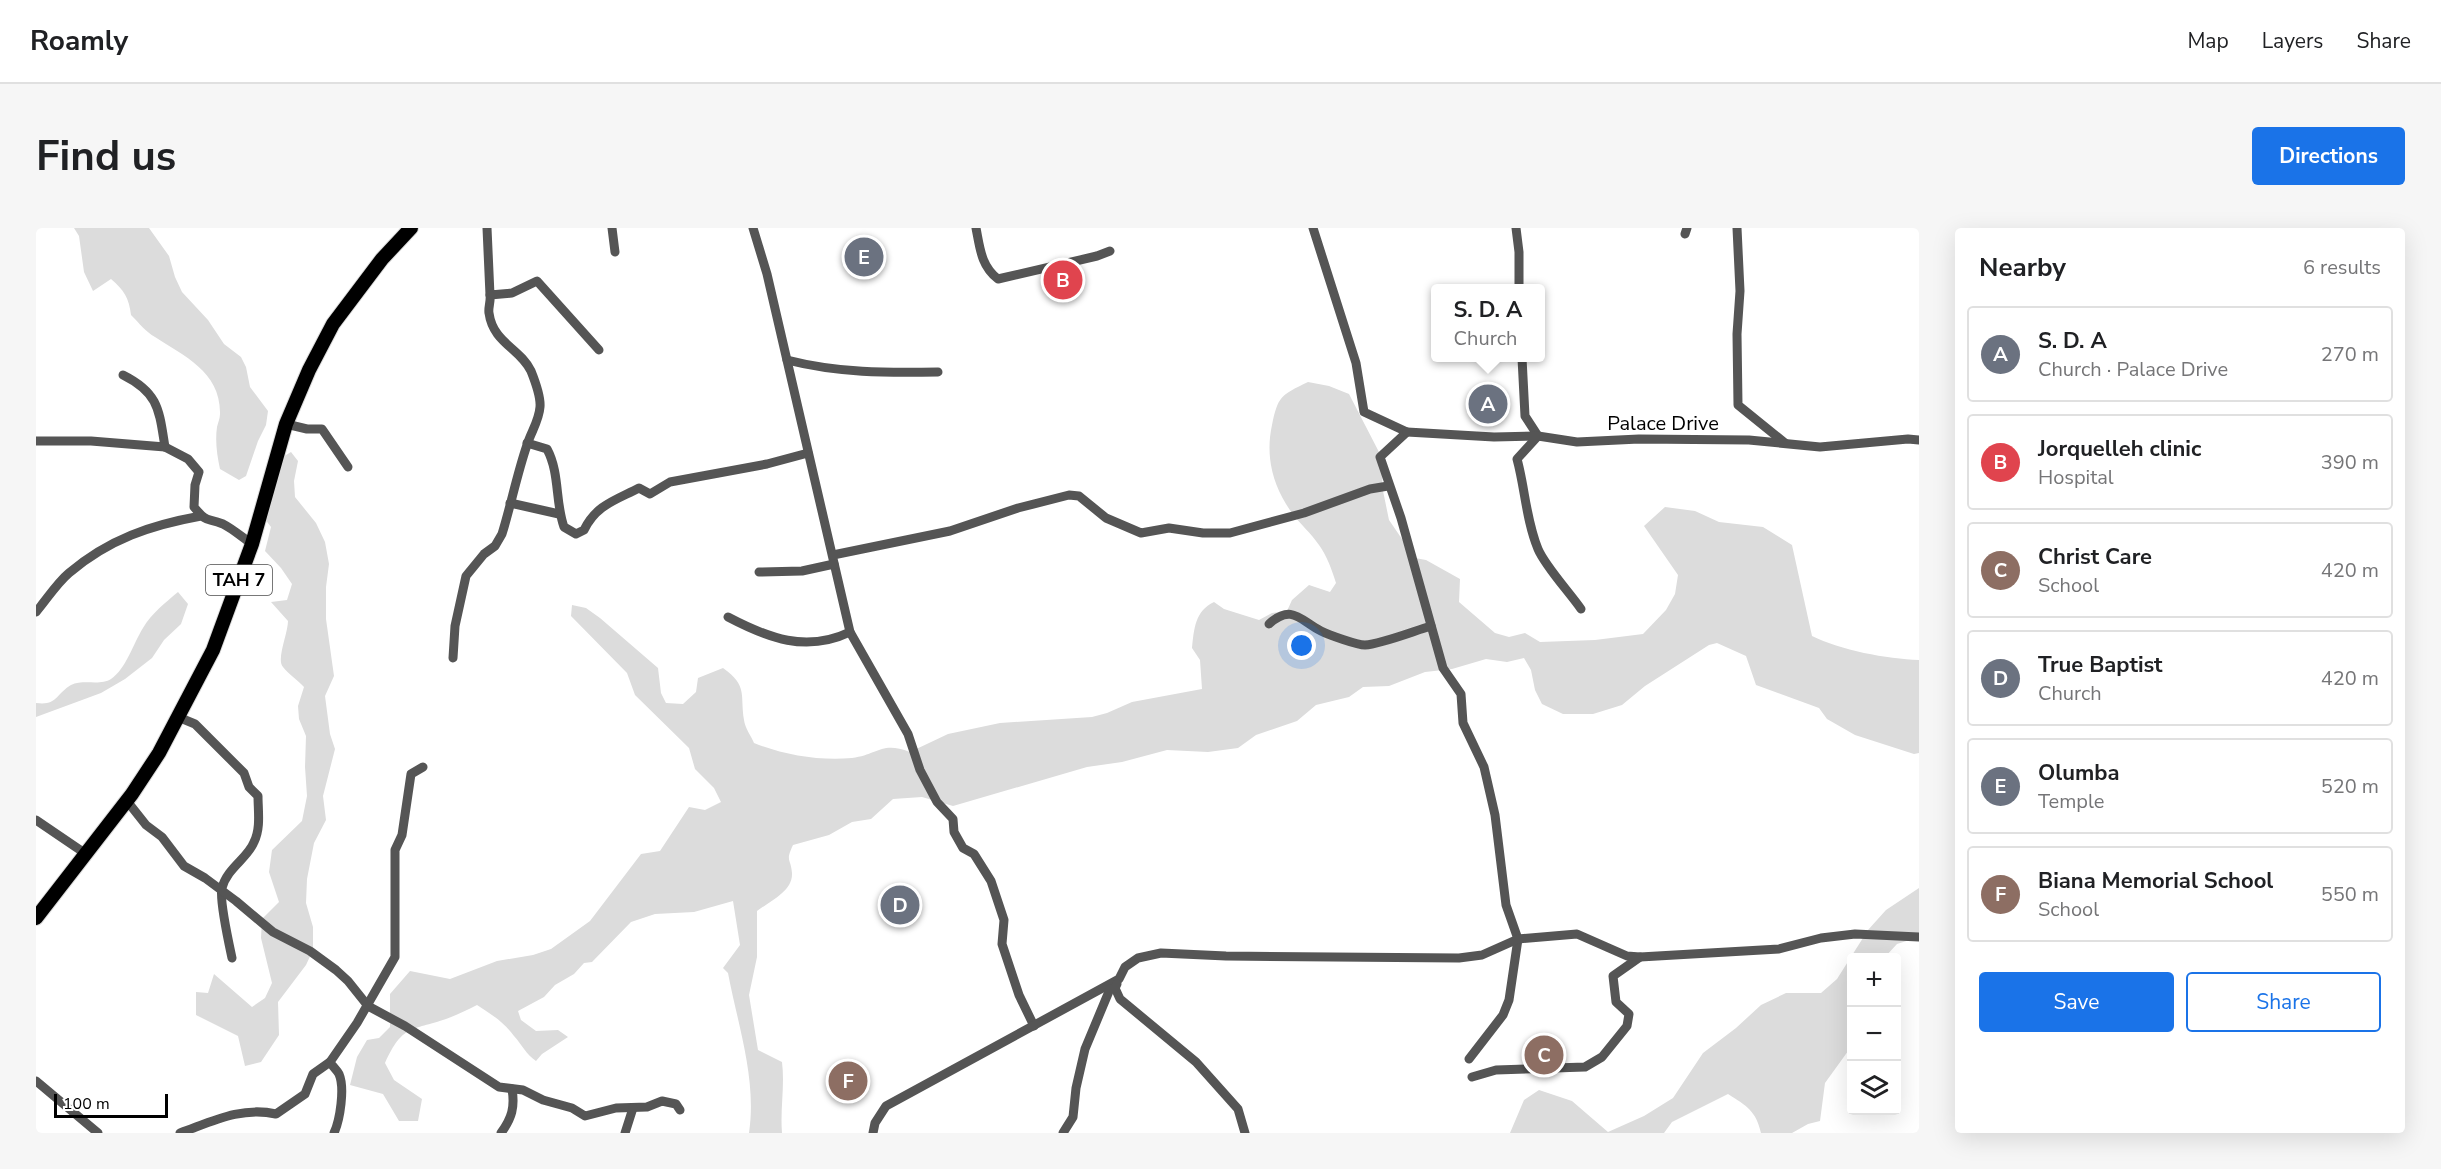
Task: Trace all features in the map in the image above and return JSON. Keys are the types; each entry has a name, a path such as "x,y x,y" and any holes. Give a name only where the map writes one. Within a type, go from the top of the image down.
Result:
{"highway":[{"name":"TAH 7","path":"36,918 127,801 159,753 213,650 252,544 286,424 309,370 333,324 382,259 411,228"}],"street":[{"path":"453,658 456,616 466,576 484,554 495,546 502,534 527,443 538,422 540,405 530,370 523,359 495,332 488,311 491,304 487,228"},
{"path":"612,228 615,252"},
{"path":"753,228 767,274 850,632 908,734 920,770 937,802 953,819 954,832 963,848 974,854 991,881 1004,920 1002,944 1019,995 1034,1026"},
{"path":"976,228 983,260 988,271 998,279 1097,256 1110,250"},
{"path":"1313,228 1356,363 1364,412 1407,432 1380,457 1388,486 1401,518 1443,668 1461,694 1463,723 1484,767 1495,815 1506,905 1518,939 1509,1000 1503,1015 1469,1059"},
{"path":"1516,228 1519,284"},
{"path":"1737,228 1740,291 1737,334 1738,405 1785,443"},
{"path":"490,295 512,293 537,281 599,350"},
{"path":"787,360 816,368 884,374 938,372"},
{"path":"1522,362 1525,416 1538,436 1517,459 1524,486 1528,518 1538,551 1581,609"},
{"path":"123,375 142,385 157,406 165,447"},
{"path":"286,424 307,429 322,429 348,467"},
{"name":"Palace Drive","path":"1407,432 1494,437 1538,436 1577,442 1639,439 1785,443 1820,447 1919,440"},
{"path":"36,441 91,441 165,447 188,459 199,472 195,485 194,507 201,516 209,522 221,523 252,544"},
{"path":"527,443 546,449 552,459 559,514 564,527 576,534 584,530 591,516 604,506 639,488 650,494 670,482 767,464 808,453"},
{"path":"759,572 802,571 833,559 950,531 1018,508 1069,495 1079,496 1106,518 1141,533 1169,528 1203,533 1230,533 1304,513 1371,489 1388,486"},
{"path":"510,503 559,514"},
{"path":"36,612 68,574 106,546 141,530 201,516"},
{"path":"1269,624 1278,616 1288,614 1301,617 1322,632 1364,645 1431,626"},
{"path":"728,617 776,638 811,644 835,639 850,632"},
{"path":"178,717 195,724 244,773 249,787 258,796 258,828 254,844 228,874 221,890 232,958"},
{"path":"180,1133 223,1116 262,1111 276,1114 305,1094 313,1074 330,1062 368,1006 395,957 395,850 402,835 411,774 423,767"},
{"path":"127,801 146,825 162,837 184,866 221,890 273,932 310,951 336,970 368,1006 405,1026 499,1087 523,1090 543,1100 572,1108 585,1116 616,1108 646,1107 662,1101 676,1104 680,1110"},
{"path":"36,820 86,854"},
{"path":"1063,1133 1073,1117 1076,1088 1085,1049 1110,989 1117,983 1125,967 1138,958 1161,953 1256,957 1459,958 1482,955 1518,939 1577,934 1627,956 1640,957 1779,949 1821,938 1855,934 1919,937"},
{"path":"1472,1077 1496,1070 1585,1067 1602,1057 1627,1026 1629,1014 1616,1002 1613,976 1640,957"},
{"path":"873,1133 875,1123 886,1106 970,1059 1117,983"},
{"path":"1117,983 1119,999 1203,1069 1238,1109 1245,1133"},
{"path":"330,1062 339,1075 342,1100 334,1133"},
{"path":"36,1081 98,1133"},
{"path":"501,1133 511,1119 514,1107 512,1089"},
{"path":"626,1133 633,1108"}],"shaded area":[{"path":"74,228 149,228 169,256 182,292 208,320 224,344 241,357 246,367 250,387 268,411 266,425 246,476 239,480 220,469 216,443 220,414 219,399 208,376 189,359 152,335 131,315 123,291 111,279 93,291 84,272 79,236"},
{"path":"1308,382 1329,386 1349,394 1380,454 1383,471 1382,486 1389,520 1415,558 1426,560 1460,579 1459,602 1495,633 1509,637 1525,633 1540,642 1595,640 1643,634 1666,610 1675,594 1678,575 1644,526 1665,507 1695,511 1719,522 1763,527 1792,545 1812,636 1836,646 1864,653 1919,660 1919,753 1914,754 1855,735 1827,719 1819,708 1756,685 1746,656 1717,643 1709,645 1645,686 1622,705 1593,714 1563,714 1542,704 1535,690 1531,670 1524,658 1507,662 1486,659 1452,669 1425,672 1389,686 1363,687 1349,697 1316,705 1297,721 1256,735 1238,748 1208,752 1167,750 1122,762 1087,767 953,806 922,797 893,799 871,819 852,822 829,835 793,845 789,857 792,873 789,885 780,895 757,911 757,957 749,995 758,1050 782,1062 782,1133 749,1133 751,1113 749,1073 728,973 723,968 740,945 733,901 694,912 655,914 631,922 592,962 584,963 574,974 555,985 544,997 518,1011 521,1020 536,1031 558,1030 568,1037 542,1054 536,1061 506,1027 477,1005 403,1035 391,1050 385,1063 394,1080 422,1099 418,1121 399,1121 383,1094 350,1085 357,1057 367,1040 379,1038 390,1027 390,994 410,971 450,979 497,961 533,955 551,949 590,921 641,854 660,851 689,807 705,810 721,802 714,788 695,769 689,748 635,695 627,673 571,616 572,605 586,608 600,618 658,668 661,693 666,703 683,704 696,692 698,678 723,668 740,686 745,723 754,743 802,756 827,759 852,758 886,748 910,752 948,734 1000,723 1092,717 1132,702 1202,689 1200,660 1192,648 1197,621 1208,606 1214,602 1224,609 1259,620 1272,613 1287,611 1292,600 1309,585 1330,592 1336,583 1322,549 1285,503 1275,482 1270,460 1270,437 1279,402 1286,394"},
{"path":"291,452 298,461 294,481 295,497 316,523 325,542 329,564 326,619 334,676 325,696 330,734 335,749 323,796 326,820 314,843 307,879 306,903 313,927 313,950 306,965 278,1002 279,1035 261,1062 245,1066 238,1036 196,1015 196,992 208,993 214,974 252,1007 265,998 272,983 261,938 262,919 279,902 269,872 272,850 302,821 307,796 306,736 299,719 298,706 304,687 281,664 288,621 271,602 287,600 292,584 265,551 271,527 258,510 273,463"},
{"path":"178,592 188,604 181,624 164,640 152,658 125,679 101,693 36,717 36,703 52,701 66,688 76,683 107,681 116,675 147,623 159,608"},
{"path":"1919,888 1919,937 1897,944 1889,953 1853,953 1868,930 1886,910"},
{"path":"1847,963 1847,1053 1825,1083 1820,1121 1808,1124 1792,1133 1761,1133 1750,1110 1728,1094 1672,1122 1664,1133 1510,1133 1524,1100 1539,1090 1572,1101 1608,1132 1644,1116 1673,1098 1703,1053 1761,1005 1786,993 1821,993 1837,979"}],"place":[{"name":"Olumba","path":"864,257"},
{"name":"Jorquelleh clinic","path":"1063,280"},
{"name":"S. D. A","path":"1488,404"},
{"name":"True Baptist","path":"900,905"},
{"name":"Christ Care","path":"1544,1055"},
{"name":"Biana Memorial School","path":"848,1081"}]}
